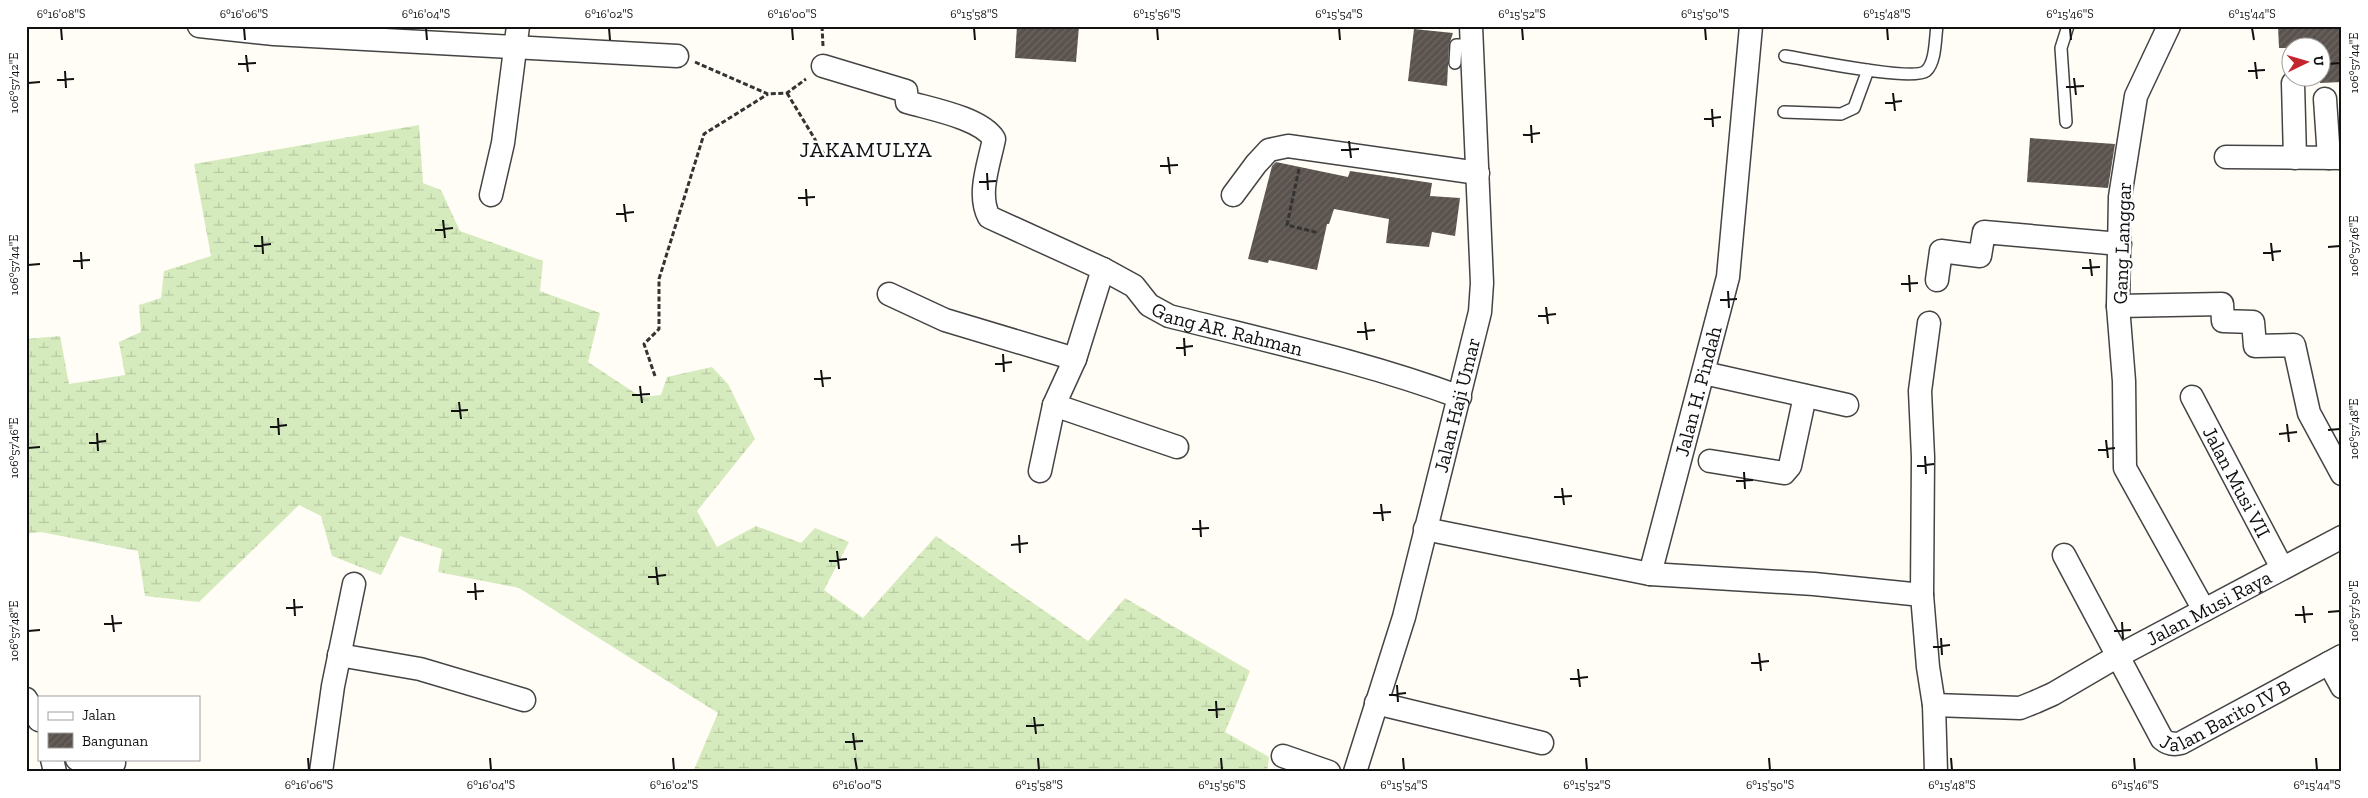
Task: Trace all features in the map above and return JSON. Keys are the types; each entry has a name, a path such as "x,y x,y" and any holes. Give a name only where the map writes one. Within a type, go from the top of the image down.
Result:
{"street":[{"path":"199,26 274,34 517,37 677,56"},
{"name":"Jalan H. Pindah","path":"1650,574 1728,277 1752,26"},
{"name":"Gang Langgar","path":"2169,26 2136,96 2120,197 2118,306 2124,381 2125,468 2204,610"},
{"name":"Jalan Haji Umar","path":"1355,772 1404,617 1480,312 1482,282 1471,36"},
{"path":"492,194 503,143 517,37"},
{"name":"Gang AR. Rahman","path":"823,66 906,91 907,102 968,120 989,132 994,139 983,196 984,208 989,218 1103,269 1134,286 1149,305 1169,316 1362,364 1405,376 1460,397"},
{"path":"2293,88 2295,158"},
{"path":"2226,157 2335,158 2325,99"},
{"path":"1233,195 1269,150 1288,146 1478,173"},
{"path":"1937,280 1941,251 1980,256 1984,232 2120,244"},
{"path":"1040,470 1054,406 1074,359 1103,269"},
{"path":"889,294 945,320 1074,359"},
{"path":"2118,306 2222,304 2223,321 2253,322 2255,346 2294,345 2309,413 2342,474"},
{"path":"1929,323 1920,391 1923,458 1922,595 1928,666 1934,705 1936,772"},
{"path":"1704,373 1847,405"},
{"path":"1710,461 1784,473 1790,466 1806,396"},
{"name":"Jalan Musi VII","path":"2192,397 2282,568"},
{"path":"1054,406 1177,447"},
{"path":"1425,529 1650,574 1859,588 1922,595"},
{"name":"Jalan Musi Raya","path":"1934,705 2020,708 2053,694 2118,656 2342,537"},
{"name":"Jalan Barito IV B","path":"2064,555 2162,739 2166,743 2176,744 2335,659"},
{"path":"321,772 339,655 354,584"},
{"path":"339,655 420,668 524,700"},
{"path":"2335,659 2342,687"},
{"path":"26,699 38,718"},
{"path":"1376,703 1542,743"},
{"path":"1283,756 1329,772"},
{"path":"86,760 114,763 114,760"}],"lane":[{"path":"1785,56 1868,70 1916,75 1926,71 1932,60 1937,26"},
{"path":"2066,122 2061,48 2068,26"},
{"path":"1455,63 1456,45 1471,36"},
{"path":"1784,112 1841,114 1854,108 1868,70"}],"path":[{"path":"677,56 692,60 768,94 787,93 823,66"},
{"path":"787,93 825,156"},
{"path":"654,376 644,344 659,330 659,279 704,134 768,94"},
{"path":"1304,148 1287,225 1319,233"}],"green space":[{"path":"419,125 423,183 441,190 460,231 543,261 540,291 600,313 588,362 641,397 661,395 667,377 712,367 728,384 755,439 697,511 717,547 756,526 801,543 815,528 849,542 824,590 863,618 936,536 1088,641 1125,598 1250,671 1225,732 1269,757 1267,772 693,772 718,713 519,588 438,572 442,549 400,536 381,575 332,556 321,516 299,505 199,602 145,596 138,551 41,532 26,534 26,339 60,336 69,384 125,375 119,342 141,332 139,305 161,298 164,271 211,256 194,164"}],"building":[{"path":"1017,26 1079,26 1076,62 1015,58"},
{"path":"2278,26 2342,26 2342,82 2330,83 2330,38 2280,38 2279,48"},
{"path":"1414,29 1453,33 1449,45 1447,86 1408,81"},
{"path":"2030,138 2115,144 2108,188 2027,182"},
{"path":"1276,162 1348,177 1350,171 1432,183 1430,196 1460,198 1455,236 1432,232 1429,247 1386,243 1389,219 1334,209 1329,224 1327,224 1317,270 1269,260 1268,263 1248,259 1272,166"}],"district":[{"name":"JAKAMULYA","path":"866,149"}]}
